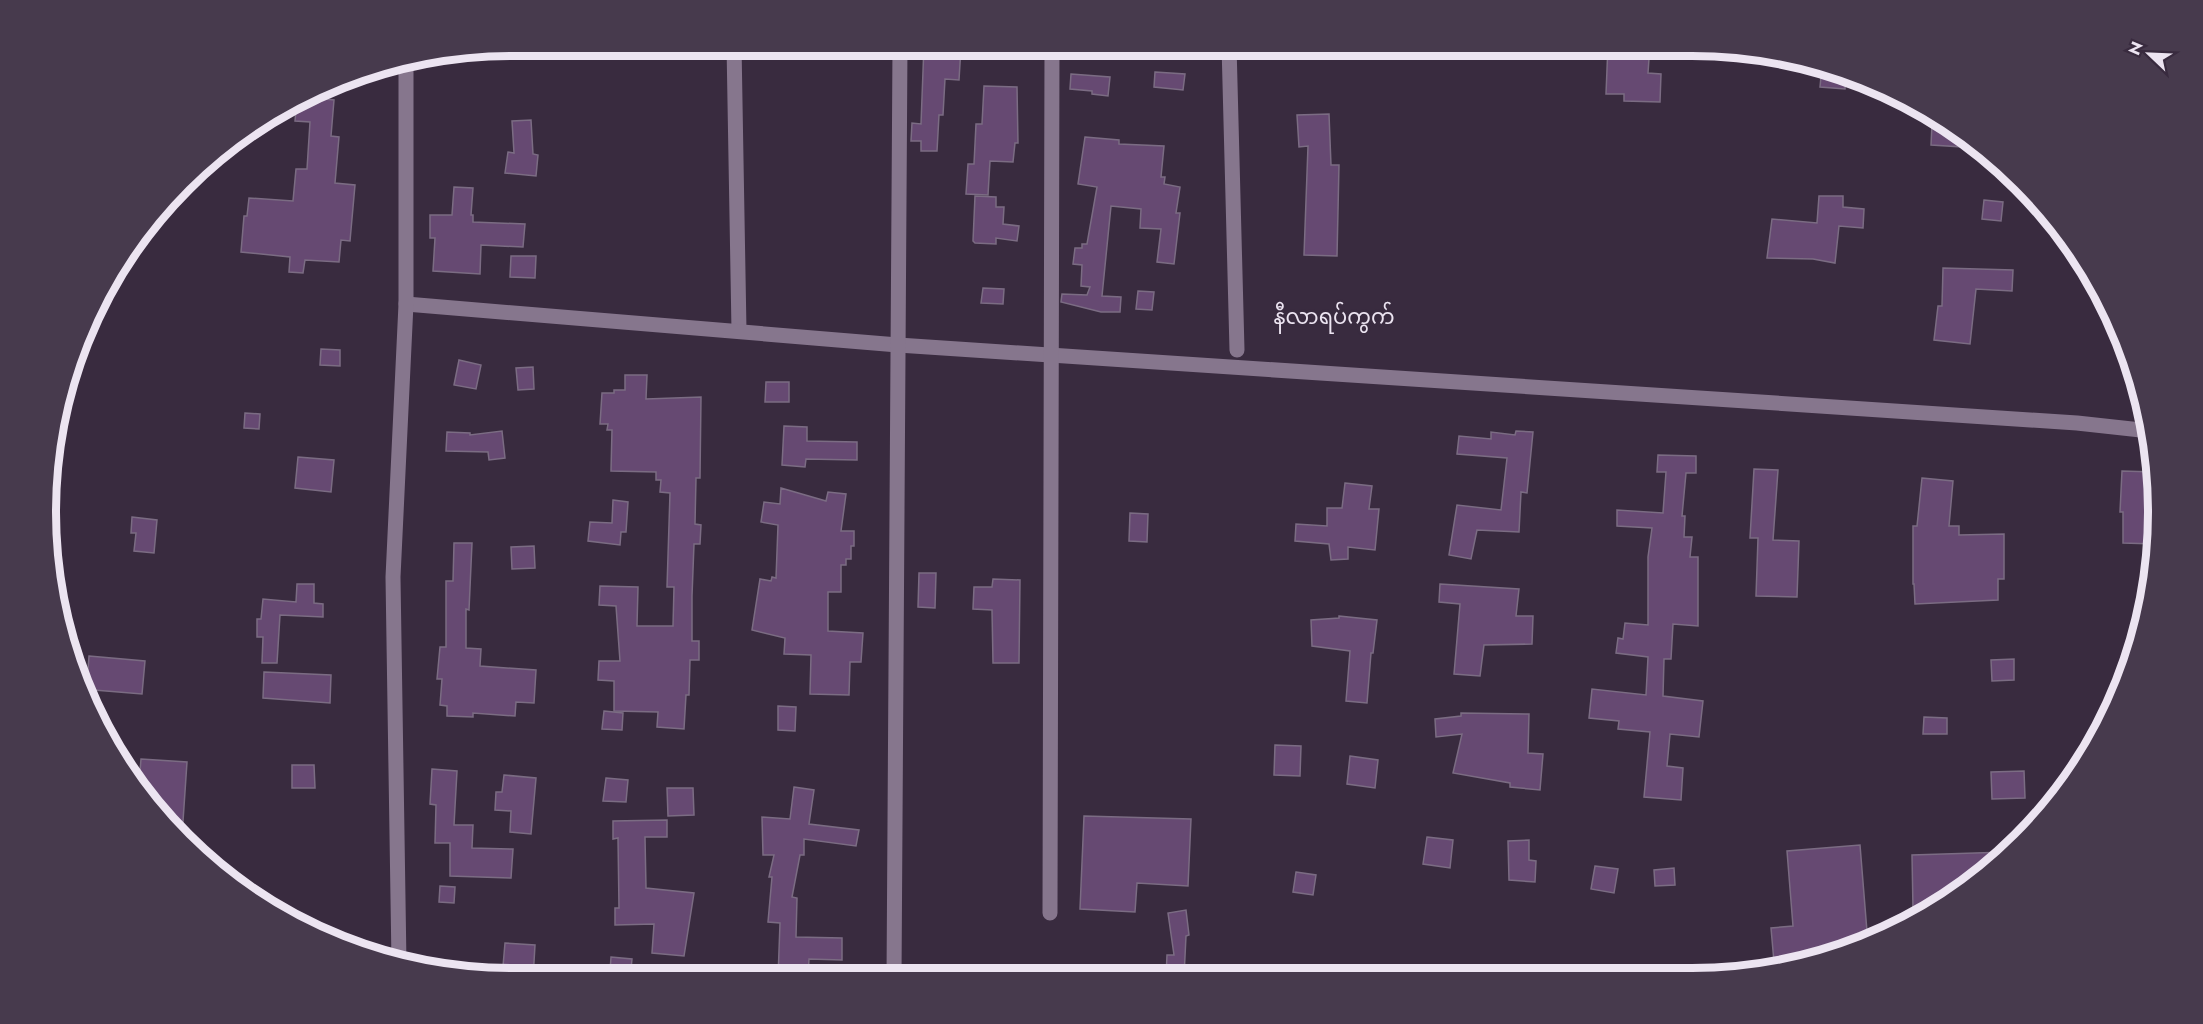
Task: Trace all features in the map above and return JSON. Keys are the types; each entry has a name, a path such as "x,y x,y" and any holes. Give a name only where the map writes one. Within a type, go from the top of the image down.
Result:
{"street":[{"path":"734,56 739,332"},
{"path":"894,968 900,56"},
{"path":"1050,913 1052,56"},
{"path":"1229,56 1237,350"},
{"path":"399,954 393,577 406,304 406,68"},
{"path":"406,304 898,345 2077,423 2140,430"}],"building":[{"path":"924,56 960,56 959,80 945,79 943,115 939,115 937,151 921,151 921,141 911,141 912,123 921,124"},
{"path":"1608,56 1649,56 1648,73 1661,74 1660,102 1624,101 1624,94 1606,94"},
{"path":"1155,72 1185,74 1183,90 1154,87"},
{"path":"1071,74 1110,77 1108,96 1092,94 1092,91 1070,89"},
{"path":"1821,75 1845,83 1845,89 1820,87"},
{"path":"984,86 1017,87 1018,143 1015,143 1013,162 990,161 988,195 966,194 968,164 974,164 976,124 982,124"},
{"path":"327,95 326,99 334,100 331,136 339,137 335,183 355,185 350,241 341,240 339,262 305,260 303,273 289,272 290,257 241,252 244,216 247,216 249,198 293,201 296,169 307,169 310,122 295,121 296,111"},
{"path":"1329,114 1331,165 1339,165 1337,256 1304,255 1308,146 1299,147 1297,115"},
{"path":"531,120 533,154 538,155 536,176 505,173 508,152 514,153 512,121"},
{"path":"1932,124 1965,147 1931,145"},
{"path":"1085,137 1119,140 1119,144 1164,146 1161,177 1165,177 1164,184 1180,187 1176,213 1180,213 1174,264 1157,262 1161,229 1140,228 1141,209 1111,206 1102,296 1121,297 1120,312 1101,312 1061,302 1062,294 1087,295 1090,287 1081,286 1082,265 1073,264 1075,248 1082,248 1082,244 1087,244 1097,187 1078,184"},
{"path":"454,187 473,188 471,215 473,215 473,222 525,224 523,247 481,245 480,274 433,271 435,238 430,238 430,215 452,215"},
{"path":"975,196 996,197 996,207 1004,207 1003,224 1019,226 1017,241 996,238 996,244 973,241"},
{"path":"1819,196 1843,196 1843,207 1864,209 1863,228 1839,226 1835,263 1813,259 1767,258 1772,219 1817,223"},
{"path":"1984,200 2003,202 2001,221 1982,219"},
{"path":"511,256 536,256 535,278 510,277"},
{"path":"1943,268 2013,270 2012,291 1976,289 1970,344 1934,340 1938,306 1942,306"},
{"path":"983,288 1004,289 1003,304 981,303"},
{"path":"1138,291 1154,292 1152,310 1136,309"},
{"path":"321,349 340,350 340,366 320,365"},
{"path":"459,360 481,365 476,389 454,385"},
{"path":"533,367 534,389 518,390 516,368"},
{"path":"625,375 647,375 646,399 701,397 700,478 696,478 695,524 701,525 700,544 694,544 692,596 692,641 699,641 699,660 690,660 689,695 686,695 684,729 657,727 658,712 614,711 614,681 598,680 599,661 620,661 616,606 599,605 600,586 638,587 637,626 673,626 674,587 667,587 670,493 660,492 661,480 656,480 656,472 611,471 612,430 607,430 608,424 600,424 602,393 625,390"},
{"path":"766,382 789,382 789,402 765,402"},
{"path":"245,413 260,414 259,429 244,428"},
{"path":"784,426 807,427 807,441 857,442 857,460 806,459 805,467 782,465"},
{"path":"502,431 505,458 489,460 488,452 446,451 447,432 470,433 470,435"},
{"path":"1516,431 1533,432 1527,493 1521,492 1519,532 1477,530 1471,559 1449,555 1457,505 1501,510 1507,458 1457,454 1459,436 1491,439 1491,432 1515,435"},
{"path":"1658,455 1696,456 1696,473 1686,473 1682,516 1685,516 1684,537 1692,537 1690,557 1698,557 1698,626 1673,624 1671,659 1664,659 1663,696 1703,701 1699,737 1670,734 1667,766 1683,768 1681,800 1644,797 1650,732 1618,729 1619,721 1589,718 1592,689 1646,695 1648,657 1616,653 1618,638 1623,639 1625,623 1648,625 1648,557 1652,528 1617,526 1617,510 1663,513 1666,472 1657,472"},
{"path":"298,457 334,460 331,492 295,488"},
{"path":"1754,469 1778,470 1773,540 1799,541 1797,597 1756,596 1758,538 1750,538"},
{"path":"2122,471 2146,472 2147,544 2123,543 2123,512 2120,512"},
{"path":"1922,478 1953,481 1949,526 1959,526 1959,535 2004,534 2004,579 1998,579 1998,600 1915,604 1913,526 1917,526"},
{"path":"1345,483 1372,486 1369,509 1379,509 1375,550 1348,547 1348,559 1331,560 1329,544 1295,541 1296,524 1327,526 1327,508 1342,508"},
{"path":"781,488 826,501 828,492 846,494 841,531 854,531 854,546 851,546 851,559 846,559 846,565 841,565 841,592 828,592 828,631 863,633 861,662 850,662 849,695 810,694 811,655 784,654 785,638 752,630 760,579 771,581 772,577 776,578 778,525 761,522 764,502 780,504"},
{"path":"613,500 628,502 626,532 621,532 620,545 588,541 590,522 612,523"},
{"path":"1130,513 1148,514 1147,542 1129,541"},
{"path":"132,517 157,520 154,553 134,551 136,533 131,533"},
{"path":"454,543 472,543 469,610 466,609 466,648 481,649 480,666 536,670 534,703 516,702 515,716 473,713 473,717 447,716 447,706 440,705 442,679 437,679 440,647 446,647 446,581 453,581"},
{"path":"534,546 535,568 512,569 511,547"},
{"path":"919,573 936,573 935,608 918,607"},
{"path":"993,579 1020,580 1019,663 993,663 992,610 973,609 974,587 992,587"},
{"path":"297,584 314,584 314,603 323,604 323,617 280,615 277,663 262,663 263,637 257,637 257,619 261,619 263,599 296,602"},
{"path":"1440,584 1519,589 1516,616 1533,616 1532,644 1484,645 1480,676 1454,674 1460,604 1439,602"},
{"path":"1339,616 1377,620 1373,653 1371,653 1367,703 1346,701 1350,651 1312,646 1311,620 1339,618"},
{"path":"89,656 145,661 142,694 91,690 84,670 88,670"},
{"path":"2014,659 2014,680 1992,681 1991,660"},
{"path":"264,672 331,675 330,703 263,698"},
{"path":"778,706 796,707 795,731 778,730"},
{"path":"604,711 623,713 622,730 602,729"},
{"path":"1461,713 1529,714 1528,753 1543,754 1540,790 1510,787 1510,783 1453,773 1462,734 1436,737 1435,719 1461,716"},
{"path":"1924,717 1947,718 1947,734 1923,734"},
{"path":"1275,745 1301,746 1300,776 1274,775"},
{"path":"1350,756 1378,760 1375,788 1347,784"},
{"path":"141,759 187,762 183,828 169,813 140,776"},
{"path":"292,765 314,765 315,788 292,788"},
{"path":"432,769 457,771 454,825 473,825 472,848 513,849 511,878 450,876 450,843 435,843 436,805 430,804"},
{"path":"2024,771 2025,798 1992,799 1991,772"},
{"path":"504,775 536,778 531,834 510,832 511,811 495,810 496,792 502,792"},
{"path":"606,778 628,780 626,802 603,801"},
{"path":"794,787 814,790 809,824 859,830 856,846 804,839 804,855 800,855 792,897 797,898 796,937 842,938 842,960 809,959 809,968 778,968 780,923 768,922 772,877 769,877 774,855 763,855 762,817 790,819"},
{"path":"667,788 693,788 694,815 668,816"},
{"path":"1084,816 1191,819 1188,886 1137,883 1135,912 1080,909"},
{"path":"667,820 667,837 645,837 646,888 694,893 684,956 652,953 654,924 615,925 615,908 619,908 618,838 613,839 613,821"},
{"path":"1427,837 1453,840 1450,868 1423,864"},
{"path":"1529,840 1529,860 1536,861 1535,882 1509,880 1508,841"},
{"path":"1860,845 1867,933 1809,953 1774,961 1771,928 1793,926 1787,851"},
{"path":"1995,852 1945,892 1915,909 1913,909 1912,855"},
{"path":"1595,866 1618,869 1614,893 1591,889"},
{"path":"1674,868 1675,885 1655,886 1654,870"},
{"path":"1296,872 1316,875 1313,895 1293,892"},
{"path":"440,886 455,887 454,903 439,902"},
{"path":"1186,910 1189,935 1186,936 1184,968 1166,968 1167,955 1174,955 1168,913"},
{"path":"505,943 535,945 534,968 503,968"},
{"path":"611,957 632,959 631,968 610,968"}],"district":[{"name":"နီလာရပ်ကွက်","path":"1334,317"}]}
